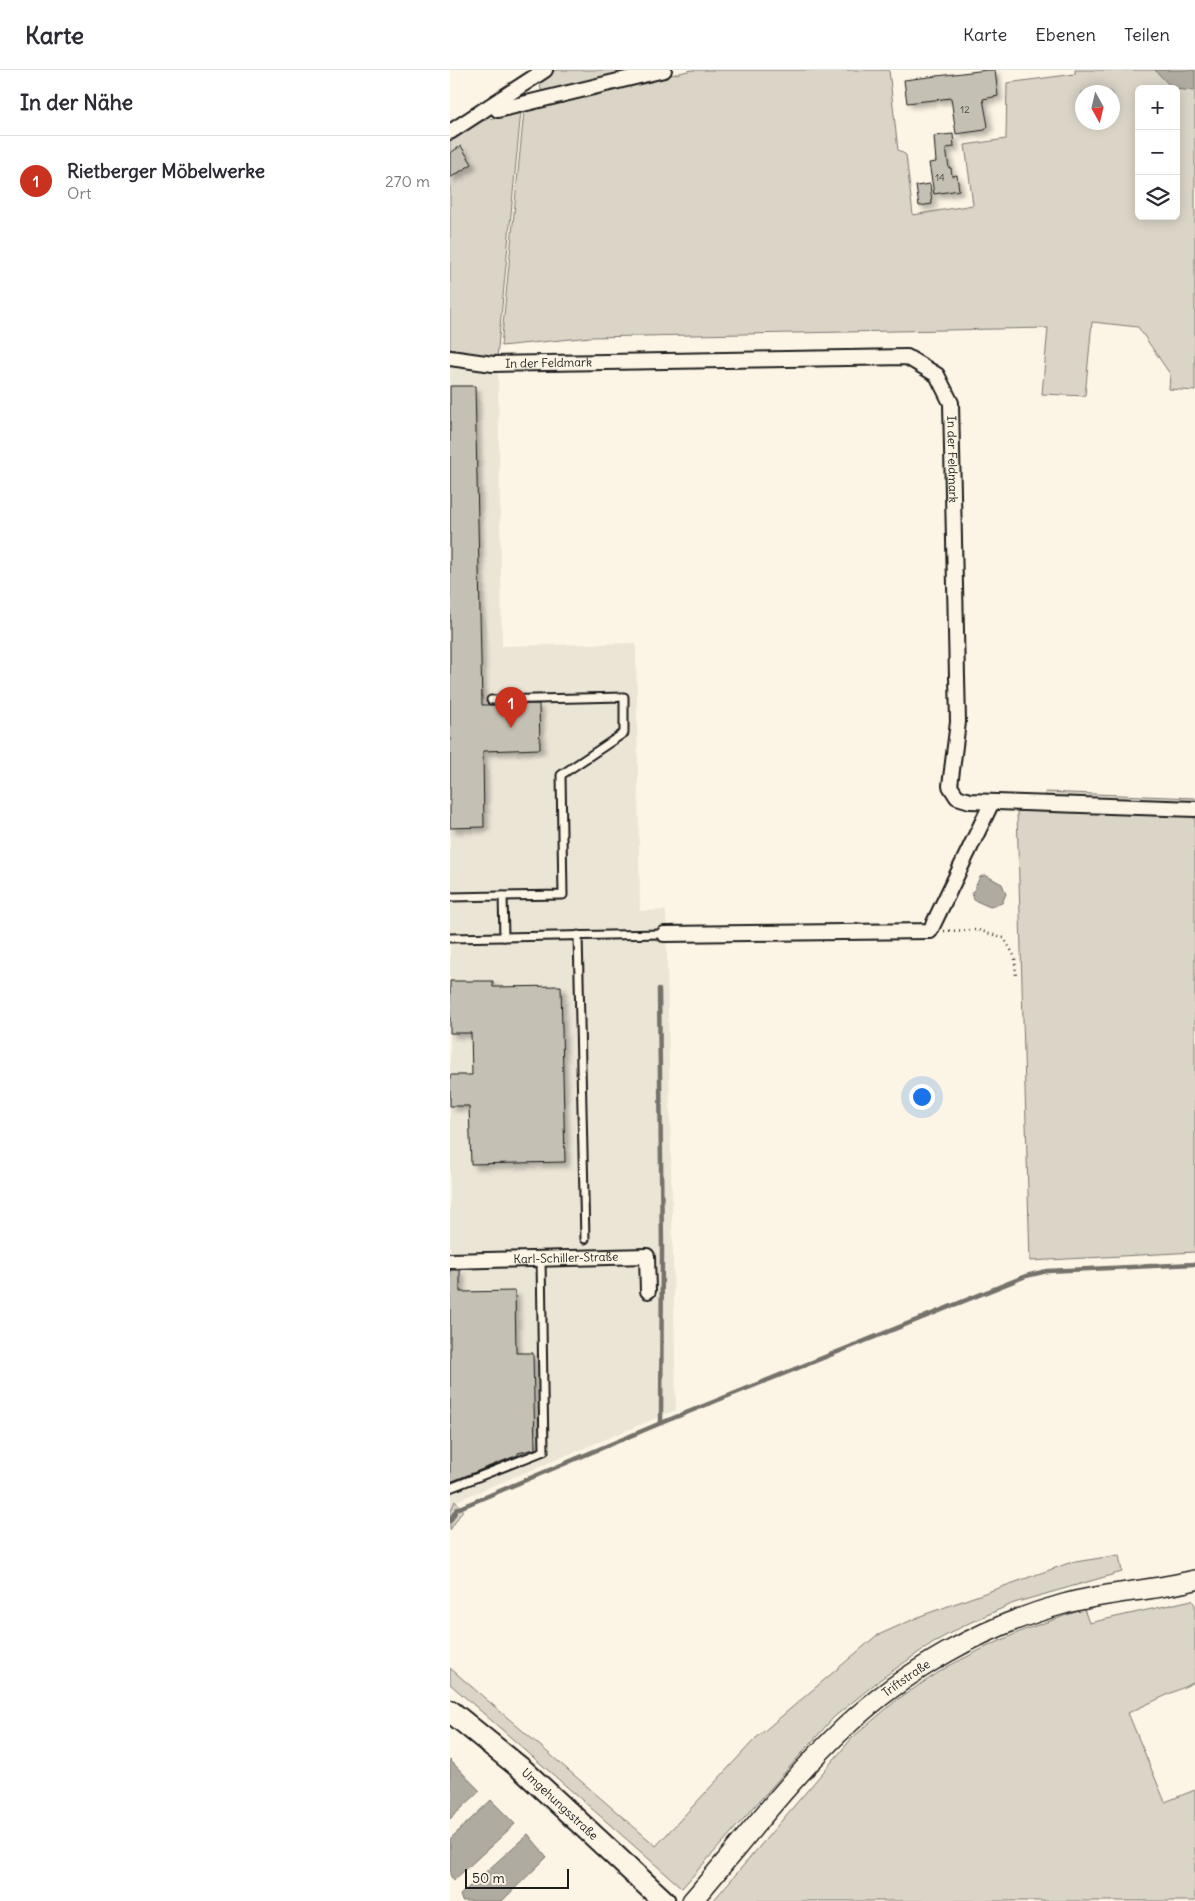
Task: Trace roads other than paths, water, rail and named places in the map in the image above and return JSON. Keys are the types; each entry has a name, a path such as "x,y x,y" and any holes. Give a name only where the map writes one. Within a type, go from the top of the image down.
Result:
{"main road":[{"name":"Umgehungsstraße","path":"450,1711 524,1771 664,1901"}],"street":[{"path":"450,132 545,70"},
{"path":"494,105 498,110 664,70"},
{"path":"527,82 538,100"},
{"name":"In der Feldmark","path":"450,358 493,364 906,357 937,374 950,403 958,722 950,786 957,797 970,801 1195,809"},
{"path":"664,934 930,931 992,802"},
{"name":"Karl-Schiller-Straße","path":"450,1261 647,1256 648,1291"},
{"name":"Triftstraße","path":"692,1901 811,1762 845,1727 891,1689 940,1656 976,1637 1020,1618 1064,1604 1195,1580"}],"lane":[{"path":"450,897 563,895 561,774 624,733 624,697 490,700"},
{"path":"503,896 504,937"},
{"path":"450,938 664,934"},
{"path":"578,935 585,1239"},
{"path":"450,1488 544,1451 541,1259"}],"waterway":[{"path":"659,989 662,1249 661,1423"},
{"path":"450,1521 457,1509 661,1423 1026,1276 1047,1271 1195,1264"}],"place":[{"name":"Rietberger Möbelwerke","path":"511,728"}]}
